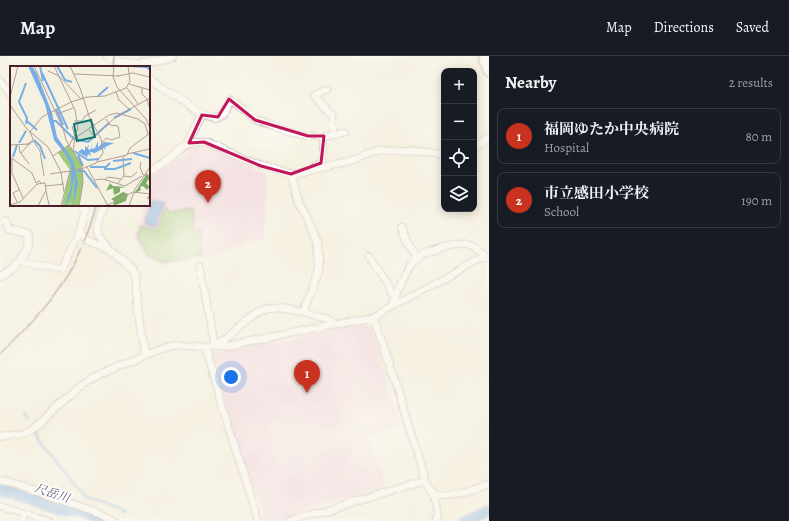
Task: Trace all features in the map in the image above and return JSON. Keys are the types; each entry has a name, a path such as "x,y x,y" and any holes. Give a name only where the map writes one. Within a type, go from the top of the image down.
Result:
{"highway":[{"path":"484,56 489,72"}],"street":[{"path":"107,56 132,66 146,65 173,56"},
{"path":"484,56 489,61"},
{"path":"150,79 202,115 213,118 218,117 223,112 228,99 239,106 255,120 271,126 308,136 324,136 346,131"},
{"path":"0,81 10,92"},
{"path":"327,89 314,95 334,115 335,134"},
{"path":"150,171 164,164 189,143 202,115"},
{"path":"291,174 321,163 323,158 324,136"},
{"path":"477,144 489,137"},
{"path":"189,143 204,142 261,166 291,174 350,162 380,151 409,149 441,154"},
{"path":"291,174 299,201 318,243 318,274 303,312"},
{"path":"20,261 59,270 79,232 85,211 82,206"},
{"path":"105,206 99,219 99,234 113,252 132,271 135,278 144,355"},
{"path":"0,223 6,221 9,230 30,235 29,246 20,261 14,267 0,275"},
{"path":"402,227 417,258"},
{"path":"79,232 89,241 111,248"},
{"path":"394,305 400,283 409,266 417,258 425,254 462,244 477,248 488,256"},
{"path":"369,256 392,294 396,297"},
{"path":"0,437 22,434 32,429 82,385 100,374 157,350 179,345 204,348 222,347 374,316 488,256"},
{"path":"200,265 214,347"},
{"path":"214,347 261,312 269,308 280,308 303,312 328,319 336,324"},
{"path":"374,316 428,487 433,492 443,496 450,496 489,484"},
{"path":"204,348 258,521"},
{"path":"290,521 425,480"},
{"path":"0,481 109,516 118,521"},
{"path":"433,492 438,518 436,521"},
{"path":"0,506 49,521"},
{"path":"21,521 23,513"}],"highlighted area":[{"path":"229,99 255,120 308,136 324,136 321,163 291,174 261,166 204,142 189,143 202,115 218,117"}],"shaded area":[{"path":"204,144 267,171 269,195 267,201 266,224 264,229 266,238 241,245 220,257 208,260 195,260 165,264 147,256 135,236 143,206 150,206 150,177 187,152 190,146"},
{"path":"359,325 370,329 373,332 403,428 369,438 384,488 273,521 262,521 211,357 213,355"}],"green space":[{"path":"164,210 171,213 191,211 193,233 198,233 201,258 165,262 150,255 138,234 141,225 158,229"}],"water":[{"path":"151,200 163,204 156,226 144,223"}],"waterway":[{"path":"26,417 29,421"},
{"path":"36,431 80,491 83,499 113,511 121,516"},
{"name":"尺岳川","path":"0,489 82,515 95,521"},
{"name":"尺岳川","path":"464,521 489,509"}],"tram line":[{"path":"113,66 114,56"},
{"path":"0,355 36,317 60,286 72,267 80,250 97,206"}],"place":[{"name":"市立感田小学校","path":"208,203"},
{"name":"福岡ゆたか中央病院","path":"307,393"}]}
